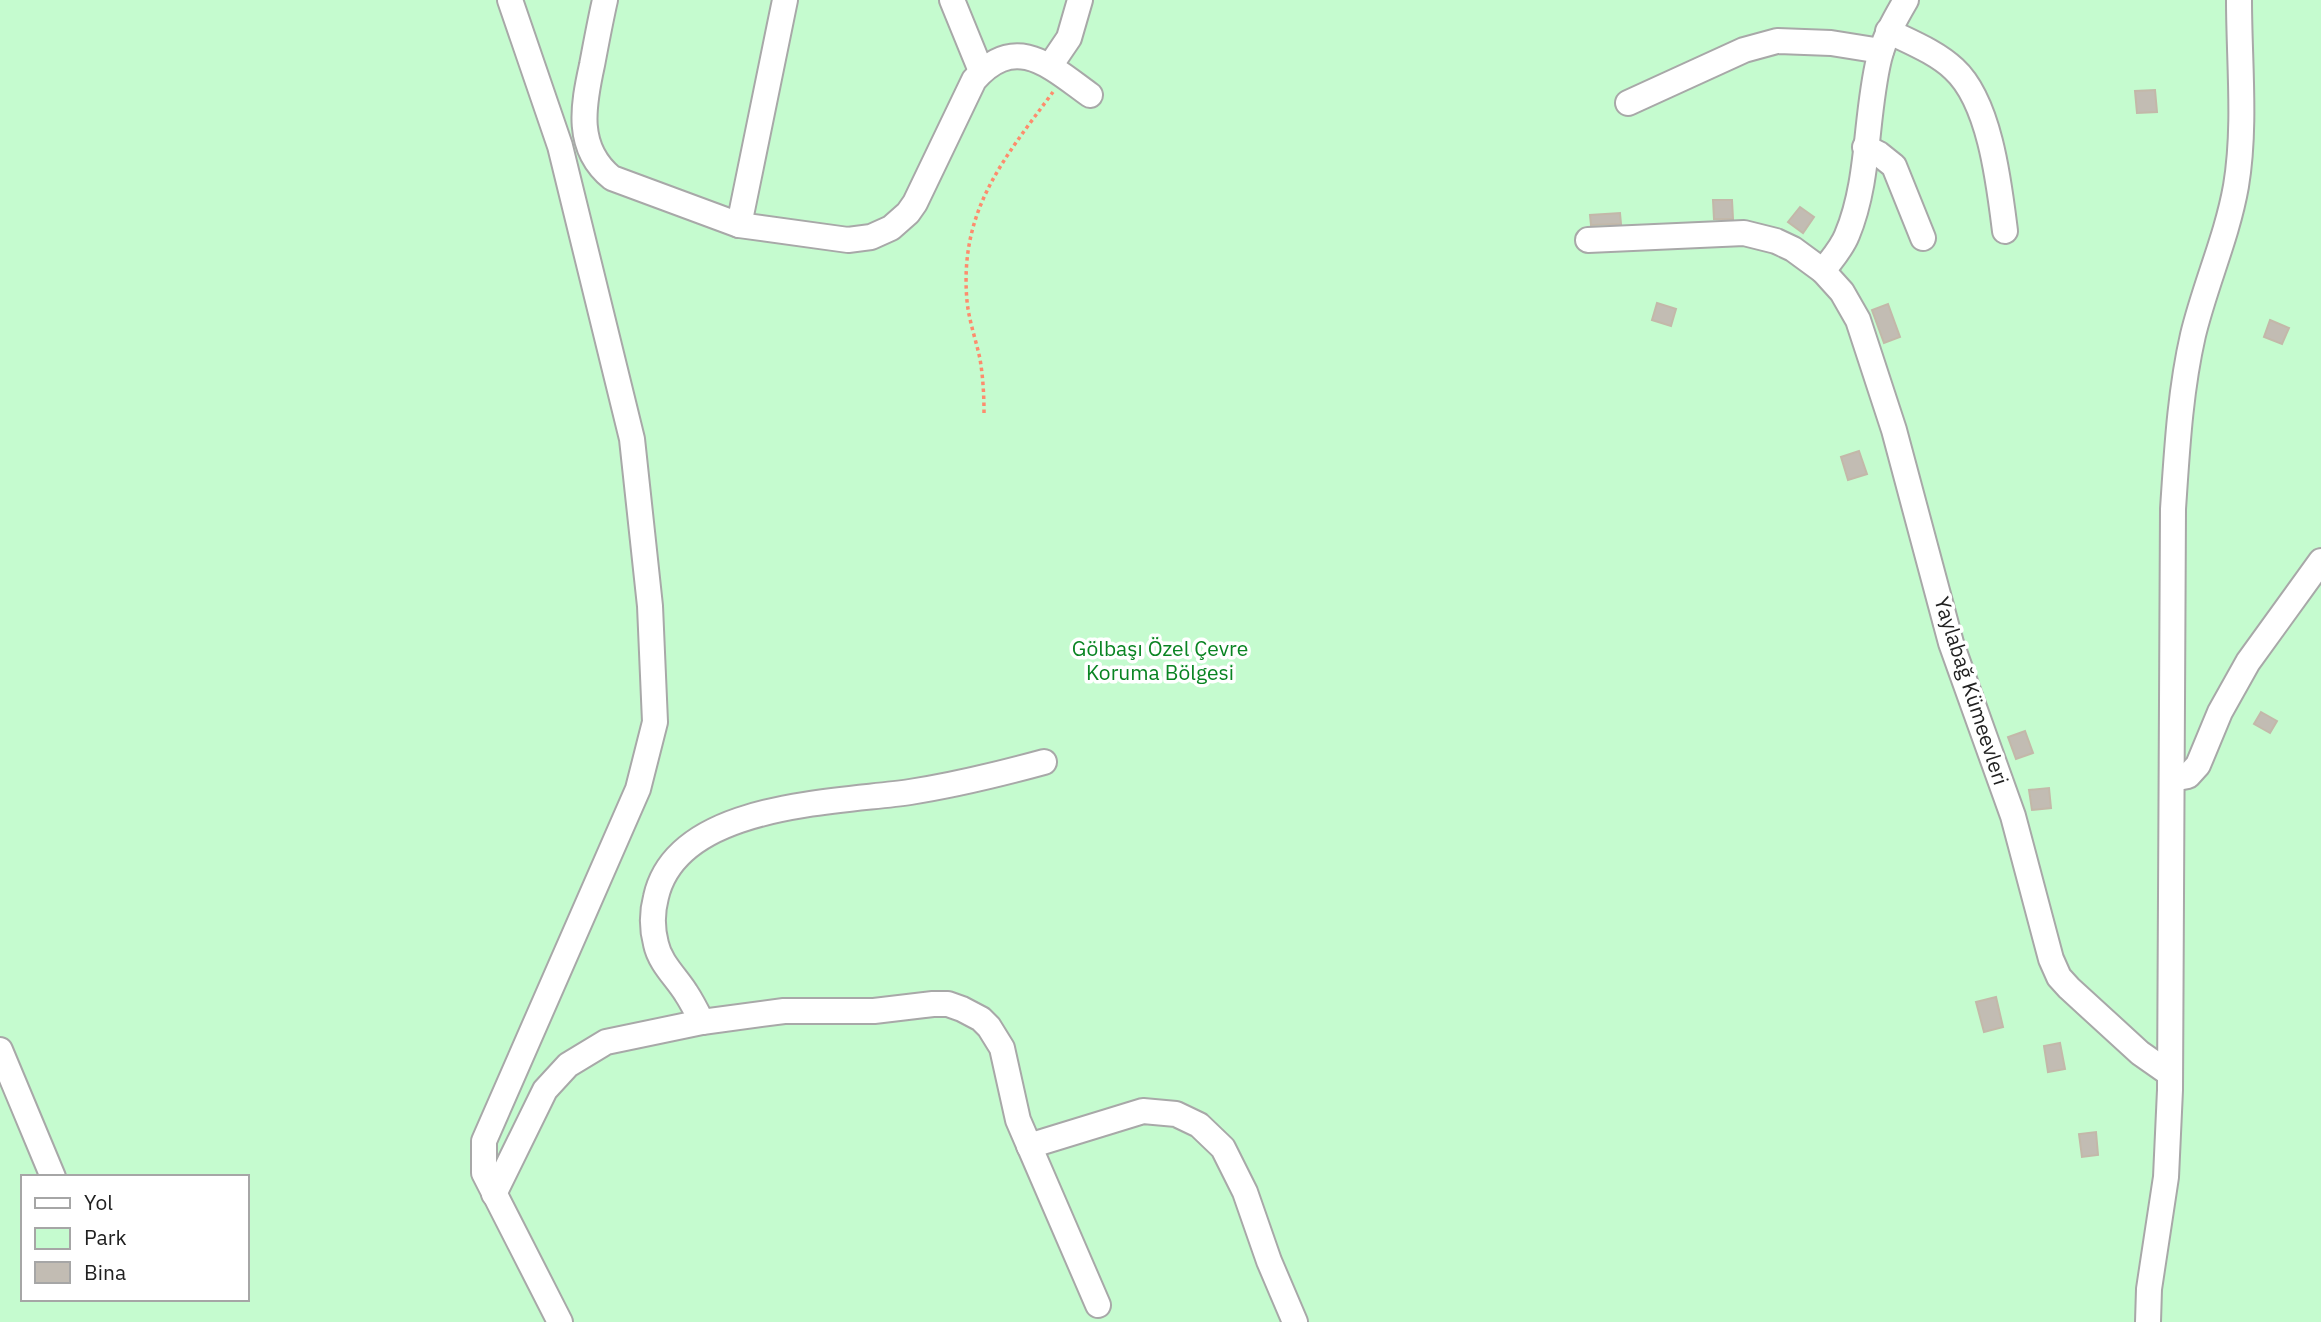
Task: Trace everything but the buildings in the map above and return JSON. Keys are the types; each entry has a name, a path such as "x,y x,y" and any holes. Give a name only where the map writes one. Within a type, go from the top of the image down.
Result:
{"street":[{"path":"510,0 560,146 632,439 650,606 654,722 638,789 484,1141 484,1173 560,1322"},
{"path":"605,0 583,107 587,139 597,163 612,178 739,225 848,240 871,237 891,228 915,204 968,89 981,71 1000,60 1011,57 1034,58 1090,95"},
{"path":"739,225 785,0"},
{"path":"952,0 981,71"},
{"path":"1057,71 1080,0"},
{"path":"1823,271 1846,238 1854,216 1885,41 1906,0"},
{"path":"2148,1322 2166,1177 2170,1074 2173,509 2177,449 2183,385 2194,332 2236,187 2240,116 2239,0"},
{"path":"1628,103 1744,50 1777,41 1885,41 1942,60 1953,68 1970,88 1981,113 1998,179 2005,231"},
{"path":"560,146 587,139"},
{"path":"1865,147 1894,166 1923,239"},
{"name":"Yaylabağ Kümeevleri","path":"1588,240 1744,233 1793,249 1823,271 1842,292 1851,305 1863,335 1905,467 1951,642 2013,816 2055,968 2069,988 2140,1053 2170,1074"},
{"path":"2172,779 2188,776 2198,765 2220,712 2248,662 2321,561"},
{"path":"702,1021 687,994 659,956 653,930 657,891 676,856 718,830 764,813 800,805 913,792 1044,762"},
{"path":"494,1194 545,1090 568,1065 592,1048 606,1042 702,1021 784,1011 874,1011 933,1004 962,1009 989,1027 1002,1048 1018,1120 1098,1305"},
{"path":"0,1050 52,1175"},
{"path":"1029,1146 1143,1111 1176,1114 1199,1125 1223,1148 1245,1192 1269,1261 1295,1322"}],"path":[{"path":"984,413 980,361 967,301 971,238 984,197 998,168 1057,71"}],"green space":[{"name":"Gölbaşı Özel Çevre Koruma Bölgesi","path":"0,0 2321,0 2321,1322 0,1322"}]}
